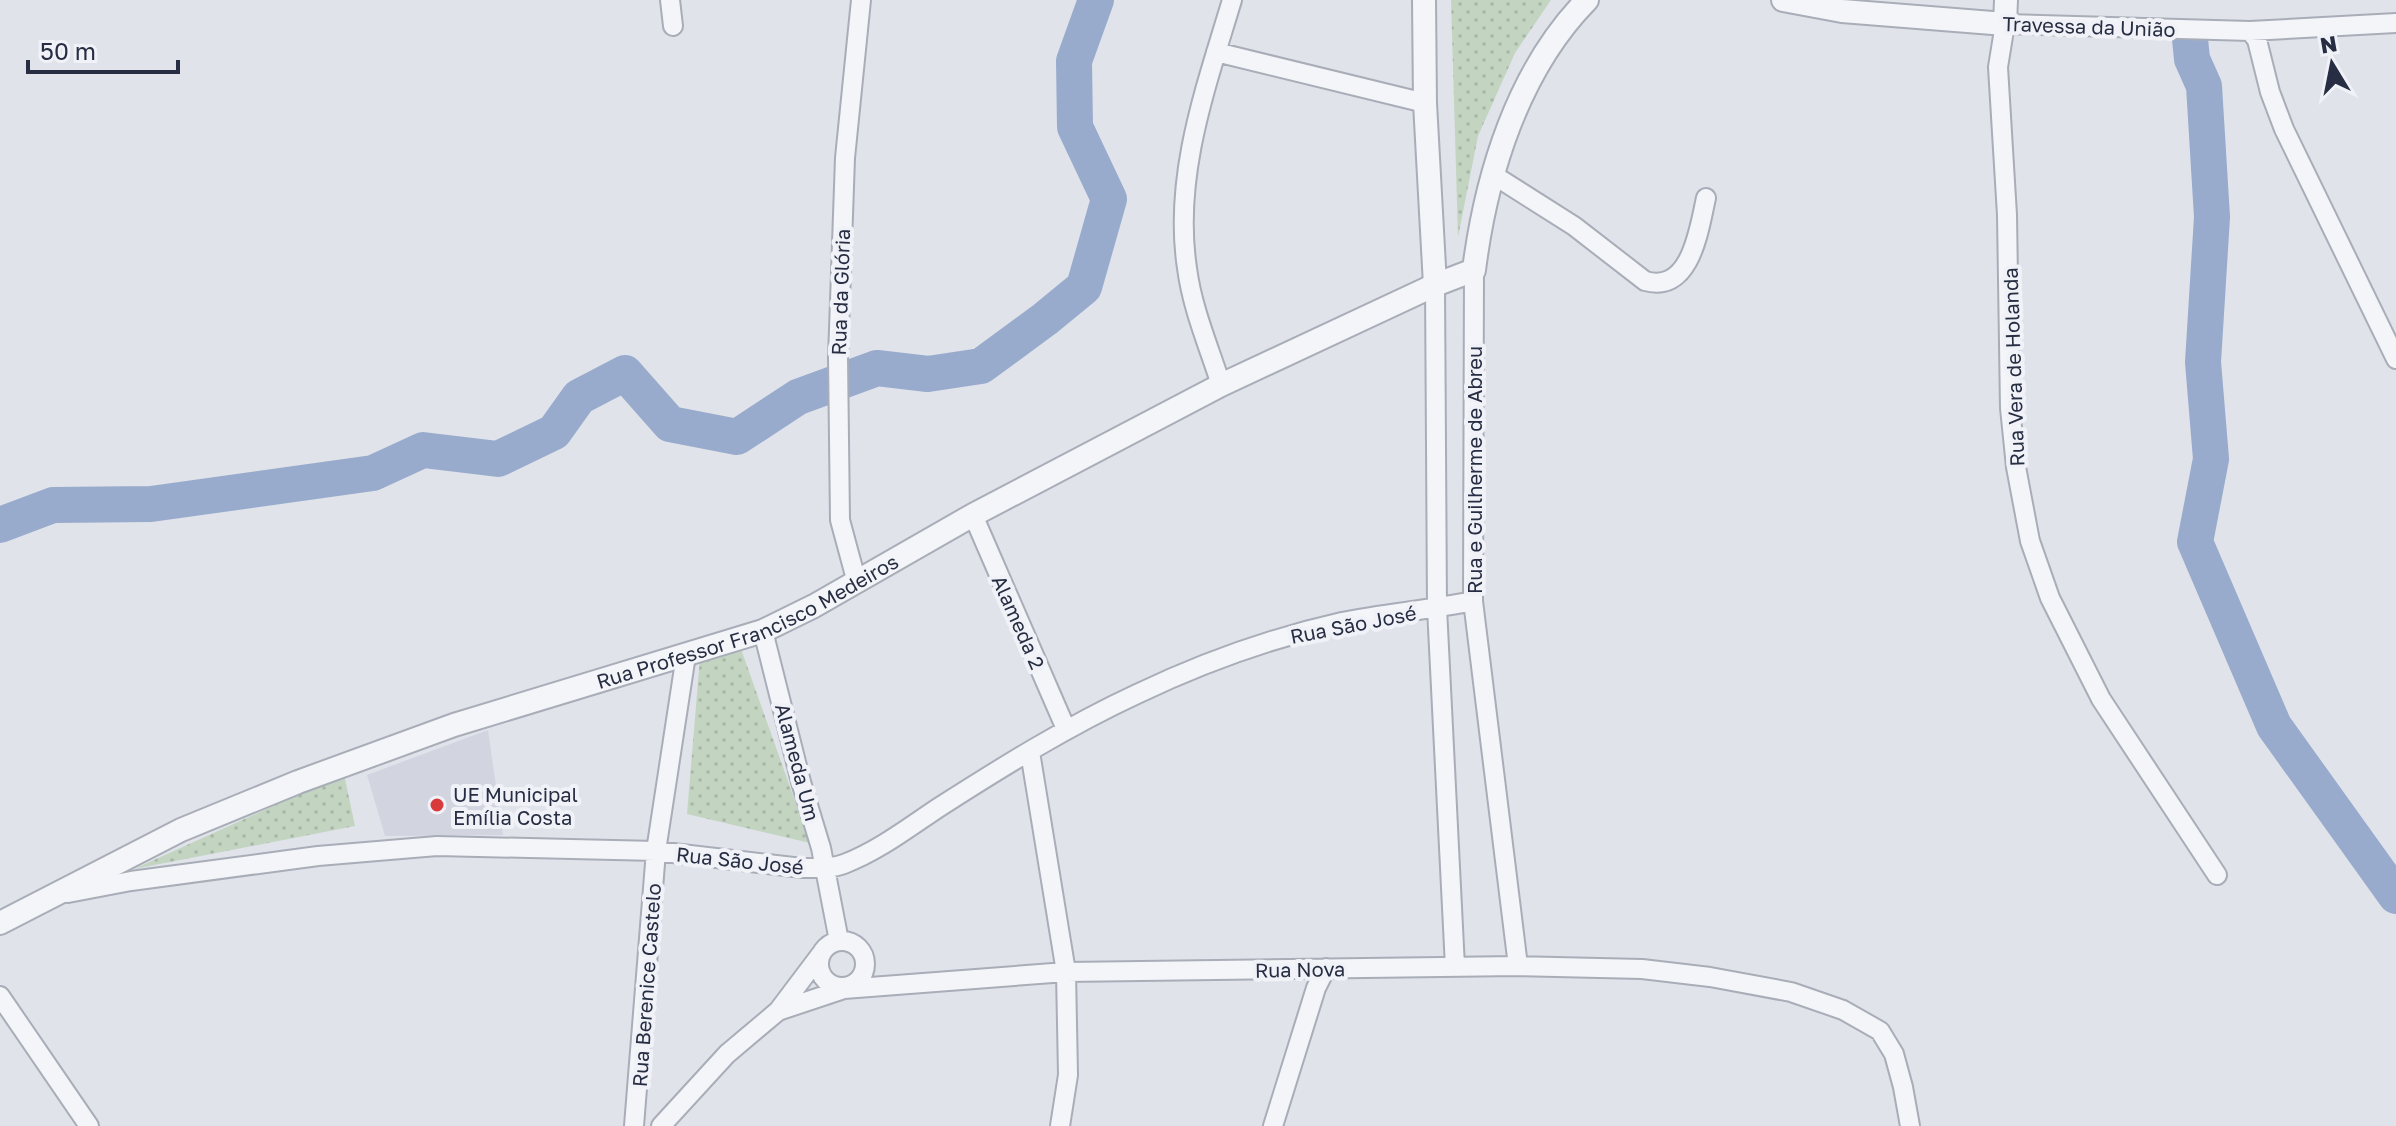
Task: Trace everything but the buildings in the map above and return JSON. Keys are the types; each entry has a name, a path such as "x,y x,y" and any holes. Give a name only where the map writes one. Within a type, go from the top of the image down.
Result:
{"street":[{"path":"670,0 673,26"},
{"name":"Rua da Glória","path":"857,583 840,520 838,358 845,158 861,0"},
{"path":"1221,385 1187,268 1184,191 1198,114 1232,0"},
{"name":"Rua e Guilherme de Abreu","path":"1424,0 1425,103 1435,285 1437,608 1455,967"},
{"name":"Rua e Guilherme de Abreu","path":"1518,966 1473,601 1474,270 1492,174 1527,84 1555,40 1587,0"},
{"name":"Travessa da União","path":"1783,0 1842,11 2005,24 2250,31 2396,23"},
{"name":"Rua Vera de Holanda","path":"2006,0 1998,67 2007,215 2010,408 2016,467 2030,541 2050,598 2101,699 2217,875"},
{"path":"2250,31 2257,40 2270,92 2289,140 2396,359"},
{"path":"1216,52 1425,103"},
{"path":"1492,174 1574,226 1645,281 1655,284 1662,283 1685,268 1706,198"},
{"name":"Rua Professor Francisco Medeiros","path":"0,923 181,830 298,782 454,725 763,631 857,583 973,515 1221,385 1435,285 1474,270"},
{"name":"Alameda 2","path":"973,515 1066,729"},
{"name":"Rua São José","path":"45,898 131,881 318,856 437,846 656,851 824,868 843,864 870,851 1066,729 1137,694 1251,647 1343,622 1473,601"},
{"name":"Alameda Um","path":"763,631 824,868 839,941"},
{"name":"Rua Berenice Castelo","path":"634,1126 656,851 686,655"},
{"path":"1030,752 1066,972 1068,1075 1060,1126"},
{"path":"778,1011 821,954 831,943 839,941 854,944 887,986"},
{"path":"821,954 819,970 822,977 844,989 862,978 864,955"},
{"name":"Rua Nova","path":"661,1126 727,1054 778,1011 844,989 1066,972 1518,966 1642,969 1710,977 1791,992 1843,1010 1880,1031 1894,1054 1910,1126"},
{"path":"1273,1126 1316,988 1326,968"},
{"path":"0,996 89,1126"}],"shaded area":[{"name":"UE Municipal Emília Costa","path":"488,730 503,835 385,836 367,775"}],"green space":[{"path":"1451,0 1551,0 1515,53 1478,136 1458,237"},
{"path":"741,649 810,843 687,814 700,658"},
{"path":"344,774 355,826 134,869"}],"waterway":[{"path":"0,525 53,505 151,504 373,473 423,450 498,459 554,432 579,397 625,373 670,424 737,437 798,397 877,368 928,374 981,366 1084,287 1109,199 1075,127 1074,61 1096,0"},
{"path":"2190,39 2192,59 2204,86 2212,217 2203,362 2211,459 2195,542 2274,726 2396,896"}],"place":[{"name":"UE Municipal Emília Costa","path":"437,805"}]}
